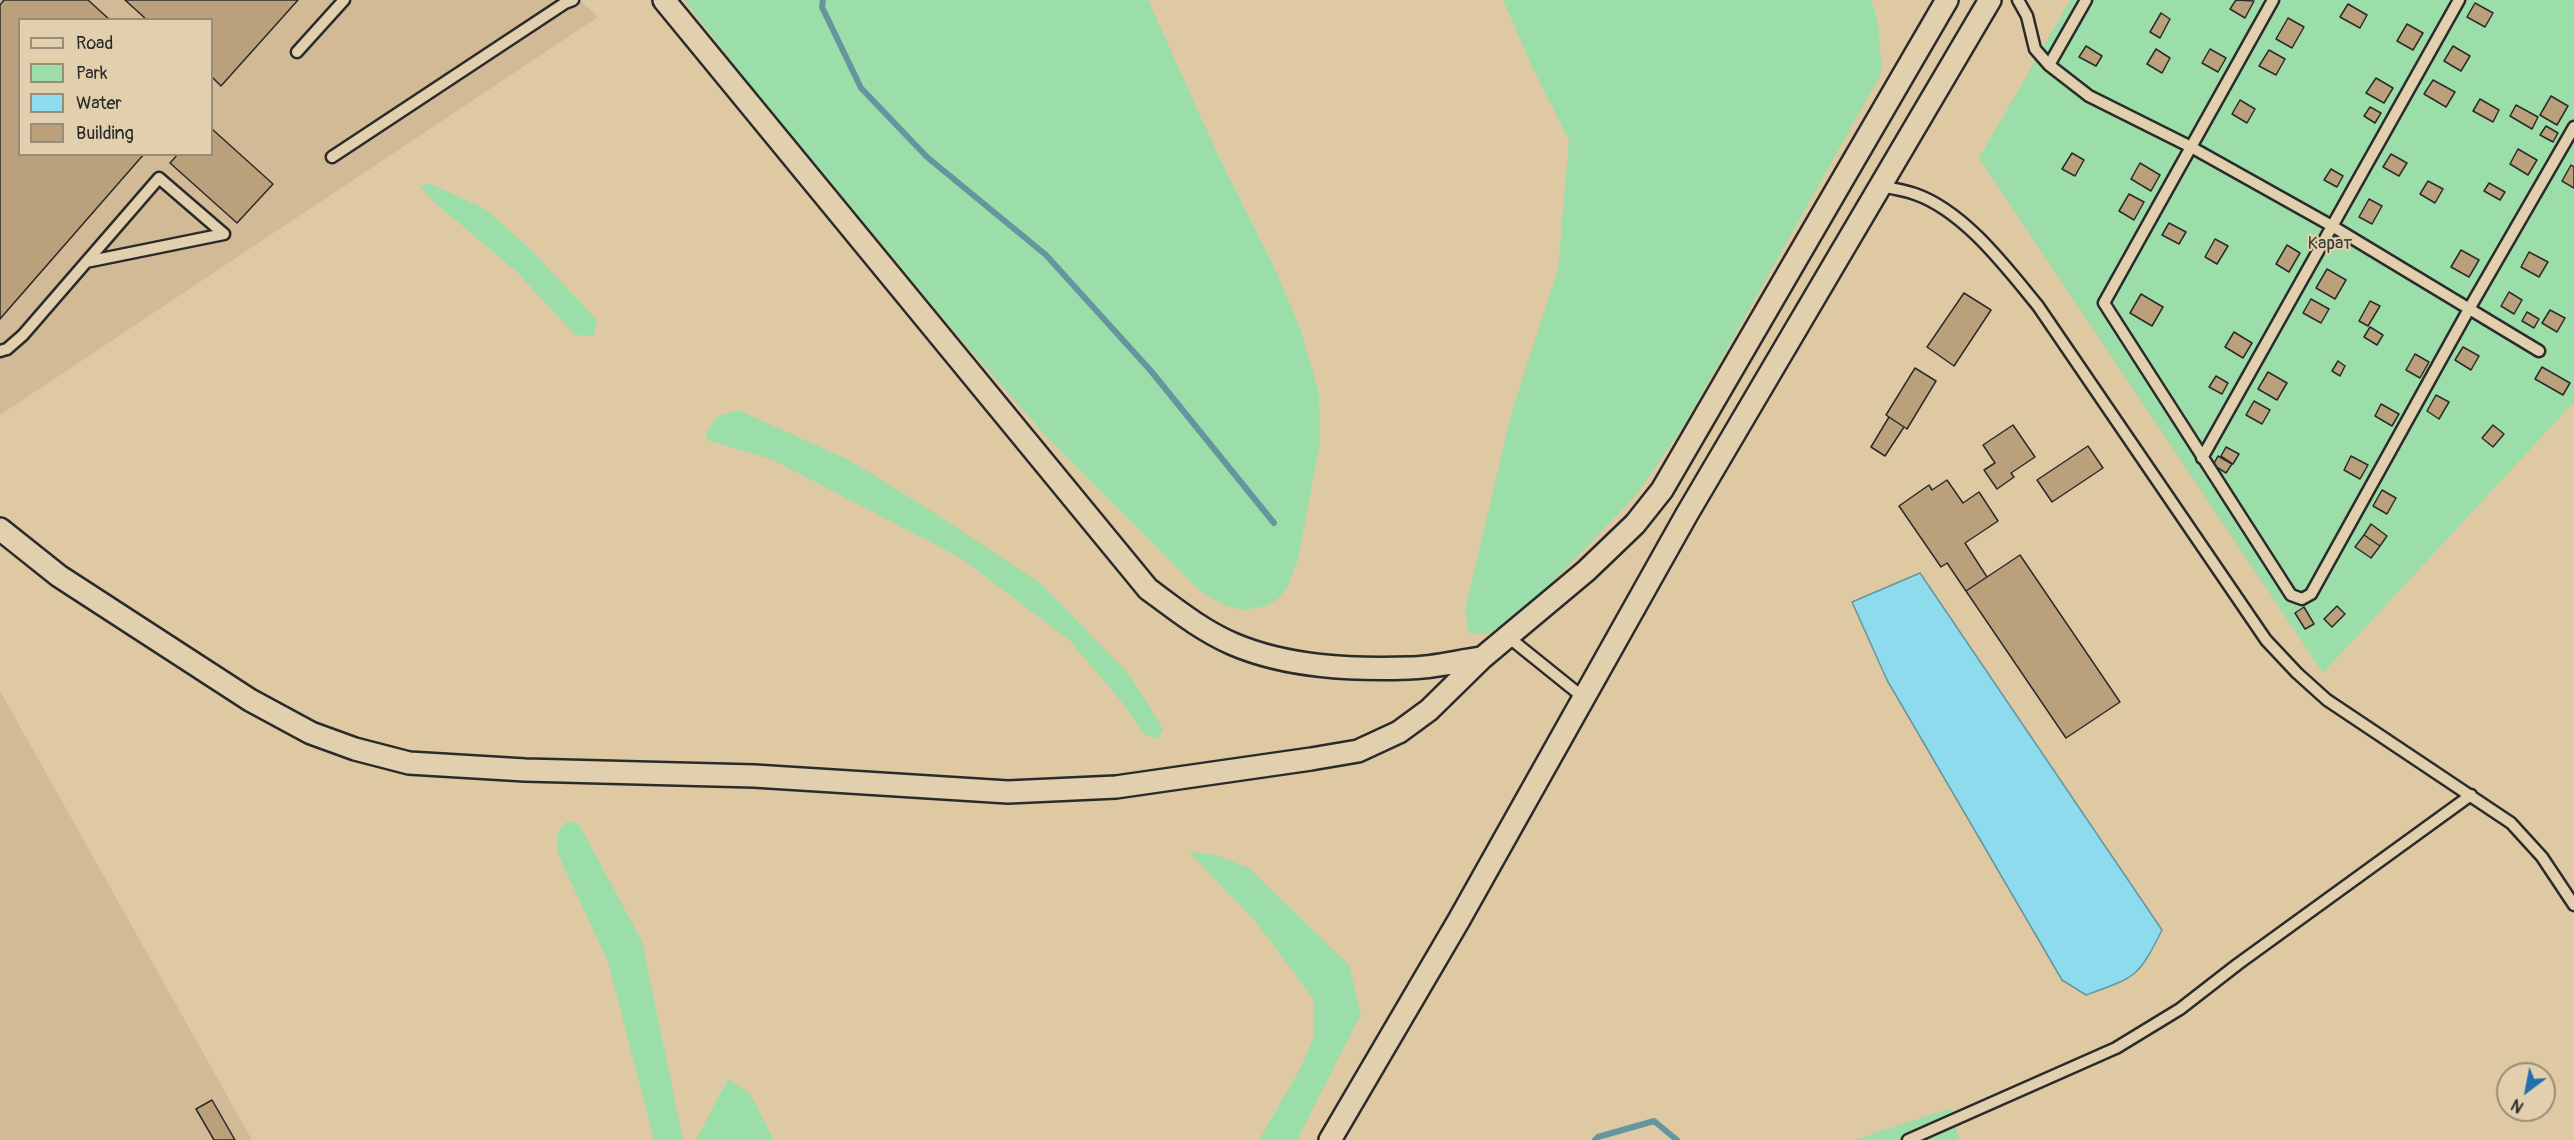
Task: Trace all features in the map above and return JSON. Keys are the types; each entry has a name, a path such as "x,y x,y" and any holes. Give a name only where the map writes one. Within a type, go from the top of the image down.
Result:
{"street":[{"path":"664,0 1149,589 1190,621 1233,644 1286,660 1338,666 1411,669 1482,658"},
{"path":"0,529 59,576 250,700 311,733 355,749 409,763 525,770 754,776 1008,792 1116,787 1358,751 1399,732 1429,710 1482,658 1594,563 1635,524 1662,490 1947,0"},
{"path":"1330,1140 1459,920 1687,514 1990,0"}],"lane":[{"path":"297,52 344,0"},
{"path":"332,158 565,3 573,0"},
{"path":"2018,0 2027,16 2035,48 2049,65 2089,96 2191,147 2332,226 2539,351"},
{"path":"2049,65 2086,0"},
{"path":"2273,0 2104,303 2291,595 2302,599 2311,594 2469,309 2574,127"},
{"path":"2202,458 2459,0"},
{"path":"0,351 7,349 23,335 86,262 159,178 224,234 86,262"},
{"path":"1879,186 1916,194 1956,218 1999,257 2038,306 2266,640 2297,673 2327,700 2511,823 2542,857 2574,905"},
{"path":"1507,636 1584,698"},
{"path":"1908,1140 2116,1048 2180,1009 2238,964 2472,795"}],"shaded area":[{"path":"0,0 580,0 598,17 0,415"},
{"path":"0,691 252,1140 0,1140"}],"green space":[{"path":"684,0 1148,0 1218,155 1276,271 1301,331 1319,393 1320,442 1298,560 1287,587 1277,600 1266,606 1243,610 1226,606 1200,591 1046,436 947,323 758,95"},
{"path":"1503,0 1871,0 1878,21 1882,72 1685,424 1637,494 1522,614 1487,634 1469,633 1465,610 1512,411 1558,269 1569,140 1532,67"},
{"name":"Карат","path":"2070,0 2574,0 2574,402 2323,673 1979,158"},
{"path":"429,183 487,210 532,251 597,320 594,336 575,335 516,271 434,202 421,187"},
{"path":"738,410 849,460 922,505 1041,584 1129,674 1163,729 1157,739 1144,734 1121,701 1069,640 961,558 773,460 707,440 706,432 718,416"},
{"path":"566,822 578,823 642,941 683,1140 654,1140 608,962 557,852 558,832"},
{"path":"1189,852 1216,855 1249,868 1349,965 1361,1014 1297,1140 1259,1140 1300,1069 1313,1039 1314,1000 1256,922"},
{"path":"728,1079 750,1094 774,1140 696,1140"},
{"path":"1951,1108 1959,1140 1854,1140"}],"water":[{"path":"1920,573 2162,930 2141,967 2134,974 2116,984 2086,995 2062,980 1887,680 1852,602"}],"building":[{"path":"4,0 88,0 108,18 18,18 18,156 142,156 0,319 0,5"},
{"path":"125,0 298,0 221,86 213,78 213,18 145,18"},
{"path":"2236,0 2254,1 2245,18 2230,9"},
{"path":"2475,3 2493,13 2485,27 2467,17"},
{"path":"2348,4 2367,15 2360,28 2340,17"},
{"path":"2161,13 2170,19 2160,38 2150,32"},
{"path":"2288,18 2304,27 2292,48 2276,39"},
{"path":"2407,24 2423,33 2413,50 2397,41"},
{"path":"2086,46 2102,56 2096,66 2079,57"},
{"path":"2453,46 2470,56 2461,71 2444,61"},
{"path":"2156,49 2170,58 2162,73 2147,64"},
{"path":"2210,49 2226,58 2218,72 2202,63"},
{"path":"2269,50 2285,59 2276,75 2259,66"},
{"path":"2376,78 2393,88 2384,103 2366,93"},
{"path":"2433,80 2455,92 2446,107 2424,94"},
{"path":"2551,96 2568,106 2557,125 2540,115"},
{"path":"2480,99 2499,110 2493,122 2473,111"},
{"path":"2240,100 2255,109 2247,123 2232,114"},
{"path":"2516,105 2538,117 2532,129 2510,116"},
{"path":"2370,107 2381,113 2375,123 2364,116"},
{"path":"2546,126 2558,133 2553,142 2540,135"},
{"path":"213,130 273,184 237,223 170,163 176,156 213,156"},
{"path":"2518,149 2537,160 2528,175 2510,164"},
{"path":"2072,153 2084,160 2075,176 2062,169"},
{"path":"2391,154 2407,163 2399,176 2383,167"},
{"path":"2140,163 2160,175 2151,191 2131,179"},
{"path":"2571,165 2574,167 2574,188 2562,181"},
{"path":"2331,169 2343,176 2337,187 2324,180"},
{"path":"2428,181 2443,189 2435,203 2420,194"},
{"path":"2489,183 2505,192 2500,200 2484,191"},
{"path":"2129,194 2144,202 2134,220 2119,211"},
{"path":"2369,199 2382,206 2372,224 2359,217"},
{"path":"2169,223 2186,232 2179,244 2162,235"},
{"path":"2215,239 2228,246 2217,264 2205,257"},
{"path":"2287,245 2300,253 2289,272 2276,264"},
{"path":"2461,250 2479,260 2469,277 2451,267"},
{"path":"2529,252 2548,262 2539,277 2521,267"},
{"path":"2327,269 2346,280 2335,299 2316,288"},
{"path":"2509,292 2522,300 2514,314 2501,306"},
{"path":"1964,293 1991,310 1954,366 1927,347"},
{"path":"2141,294 2163,307 2152,326 2130,313"},
{"path":"2311,299 2329,309 2321,323 2303,313"},
{"path":"2370,301 2380,306 2368,326 2359,321"},
{"path":"2550,310 2565,318 2557,332 2542,323"},
{"path":"2527,312 2539,319 2534,328 2522,321"},
{"path":"2370,327 2383,335 2377,345 2364,337"},
{"path":"2234,332 2252,343 2243,358 2225,347"},
{"path":"2463,347 2479,356 2471,370 2455,360"},
{"path":"2415,354 2429,362 2420,378 2406,370"},
{"path":"2338,361 2345,366 2340,376 2332,371"},
{"path":"2542,367 2570,383 2563,395 2535,379"},
{"path":"1915,368 1936,381 1907,429 1886,415"},
{"path":"2268,372 2287,383 2277,400 2258,389"},
{"path":"2216,376 2228,383 2222,394 2209,387"},
{"path":"2436,395 2449,402 2439,419 2427,411"},
{"path":"2254,401 2270,410 2262,424 2246,415"},
{"path":"2381,404 2399,414 2392,426 2375,416"},
{"path":"1889,417 1904,427 1885,456 1871,447"},
{"path":"2013,425 2035,457 2011,473 2014,477 1997,489 1984,470 1995,463 1983,445"},
{"path":"2493,425 2504,434 2493,447 2482,438"},
{"path":"2088,446 2103,468 2052,502 2037,480"},
{"path":"2226,447 2239,454 2233,464 2221,456"},
{"path":"2218,456 2232,464 2226,473 2213,465"},
{"path":"2351,456 2368,465 2360,479 2344,470"},
{"path":"1947,480 1963,503 1979,492 1998,521 1965,543 1987,577 1966,591 1947,563 1941,567 1899,506 1929,485 1932,490"},
{"path":"2382,490 2396,498 2387,514 2373,506"},
{"path":"2371,524 2387,536 2380,546 2364,535"},
{"path":"2364,535 2380,546 2371,558 2355,547"},
{"path":"2020,555 2120,702 2066,738 1966,591"},
{"path":"2337,606 2345,614 2332,627 2324,619"},
{"path":"2304,607 2314,624 2305,629 2295,613"},
{"path":"212,1100 235,1140 214,1140 196,1109"}],"waterway":[{"path":"823,0 822,7 861,88 927,157 1046,255 1151,371 1274,523"},
{"path":"1595,1140 1598,1137 1654,1121 1677,1140"}]}
